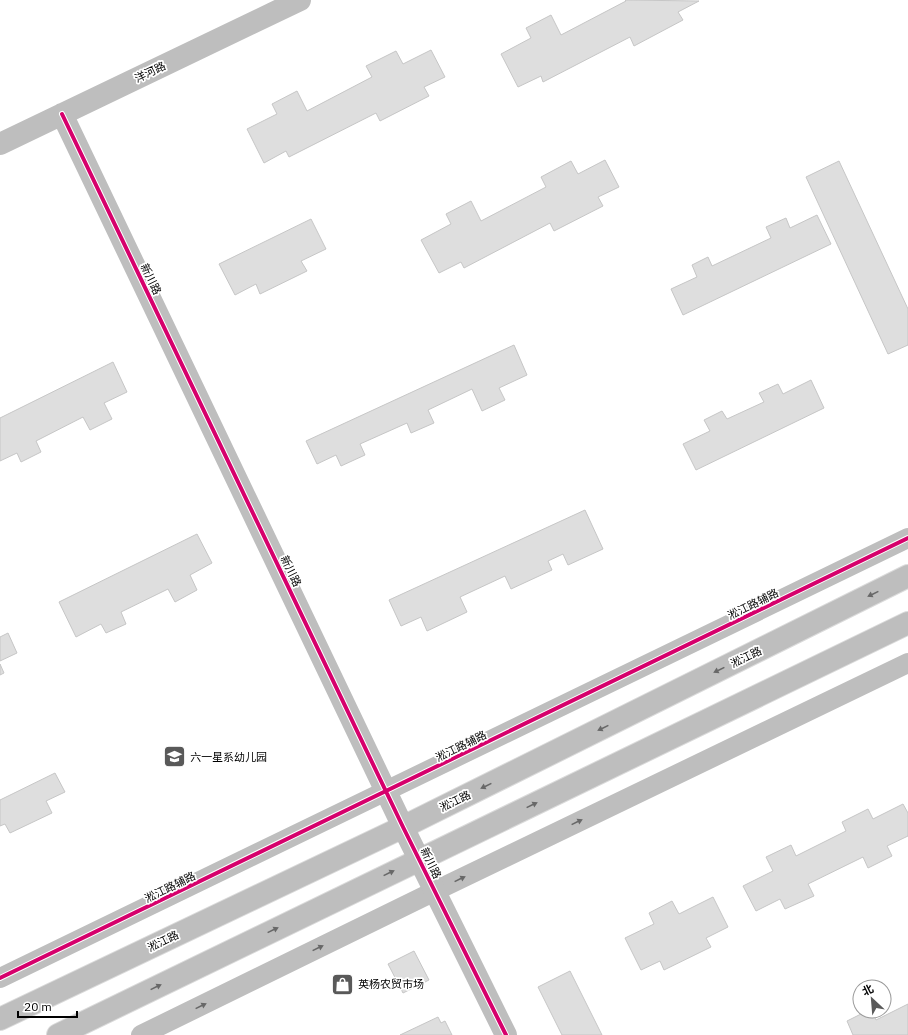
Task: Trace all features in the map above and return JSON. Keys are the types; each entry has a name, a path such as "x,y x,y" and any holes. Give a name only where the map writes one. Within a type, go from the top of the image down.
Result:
{"main road":[{"name":"洋河路","path":"0,144 300,0"},
{"name":"新川路","path":"62,114 403,827 506,1035"},
{"name":"淞江路","path":"0,1019 403,827 908,576"},
{"path":"58,1035 908,623"}],"street":[{"name":"淞江路辅路","path":"0,978 387,792 908,538"},
{"path":"141,1035 435,891 908,663"}],"building":[{"path":"625,0 699,1 678,12 683,20 634,46 630,37 543,82 541,76 518,87 501,54 531,38 526,28 551,15 561,35 626,1"},
{"path":"431,50 445,77 424,87 429,96 380,121 376,113 289,157 286,151 264,163 247,129 277,114 272,104 297,91 307,111 372,77 366,66 396,51 403,64"},
{"path":"605,160 619,187 598,197 603,206 554,231 550,223 464,268 461,262 439,273 421,240 451,224 446,214 471,201 481,221 546,187 541,177 571,161 578,174"},
{"path":"839,161 908,309 908,345 888,354 806,177"},
{"path":"817,215 831,244 683,315 671,289 697,277 692,265 708,257 712,266 771,238 766,227 786,218 790,228"},
{"path":"311,219 326,249 301,261 307,271 260,294 256,284 235,295 219,264"},
{"path":"514,345 527,375 499,388 505,400 482,411 472,389 428,410 434,423 411,433 407,423 360,444 365,455 341,466 336,455 317,464 306,441"},
{"path":"113,362 127,392 104,403 112,419 90,430 83,417 36,441 41,452 21,462 17,453 0,461 0,418"},
{"path":"811,380 824,408 696,470 683,444 710,431 704,420 722,411 727,419 764,402 759,393 778,384 783,394"},
{"path":"585,510 603,549 568,565 563,554 548,561 552,570 511,589 505,576 460,597 467,612 427,631 421,617 401,626 389,600"},
{"path":"197,534 212,563 190,575 197,590 175,602 168,589 121,612 126,624 106,633 101,624 76,637 59,602"},
{"path":"8,633 17,653 0,661 0,637"},
{"path":"0,664 4,673 0,675"},
{"path":"55,773 65,792 46,801 52,813 10,833 5,824 0,826 0,800"},
{"path":"903,804 908,813 908,836 887,846 892,856 868,868 863,857 808,884 814,896 785,909 780,899 756,911 743,886 773,871 766,857 791,845 796,856 846,831 842,822 868,809 873,819"},
{"path":"713,897 728,927 706,938 711,947 664,970 660,961 641,970 625,938 654,924 649,913 672,901 679,914"},
{"path":"414,951 429,980 403,993 388,964"},
{"path":"570,971 602,1035 562,1035 538,987"},
{"path":"908,1004 908,1035 853,1035 847,1021 852,1018 892,1019 892,1012"},
{"path":"438,1017 441,1023 445,1021 452,1035 400,1035"}],"cycle path":[{"path":"62,114 403,827 506,1035"},
{"path":"0,978 908,538"}],"place":[{"name":"六一星系幼儿园","path":"175,757"},
{"name":"英杨农贸市场","path":"342,984"}]}
